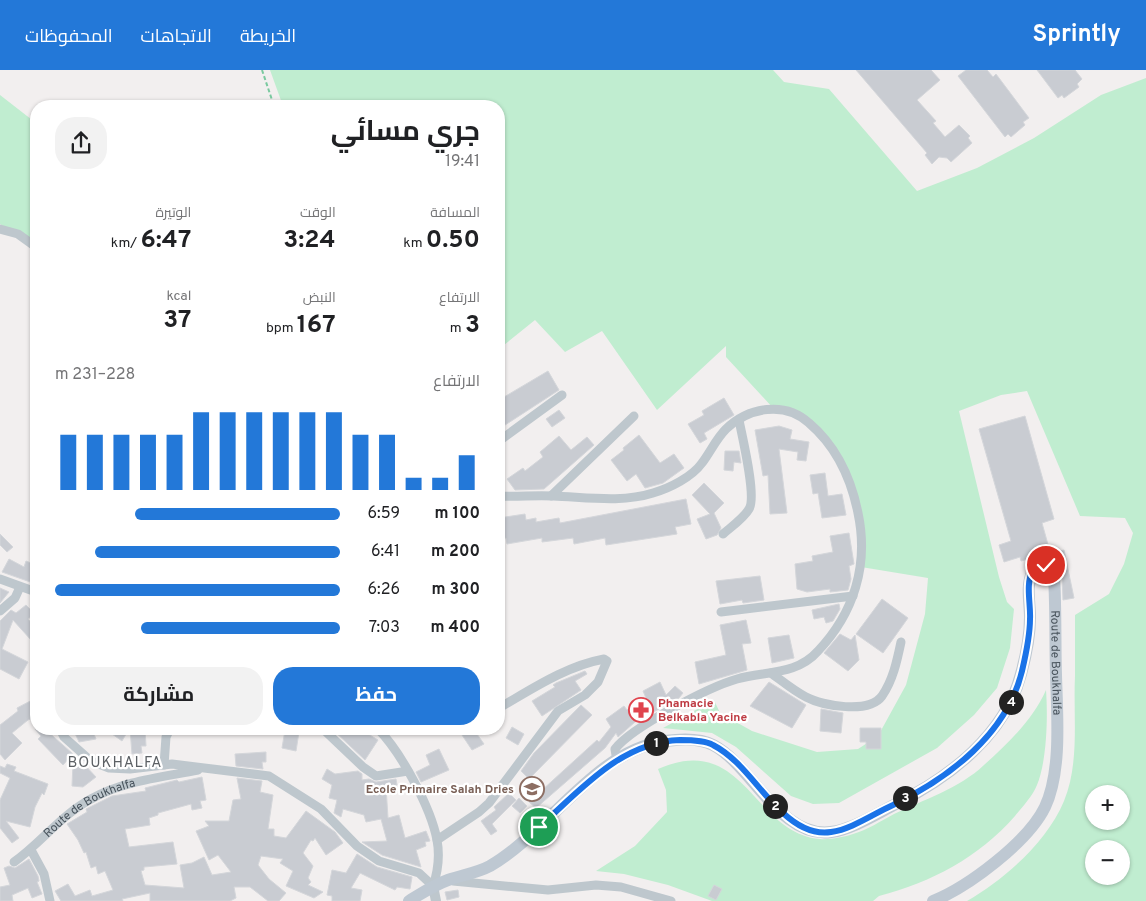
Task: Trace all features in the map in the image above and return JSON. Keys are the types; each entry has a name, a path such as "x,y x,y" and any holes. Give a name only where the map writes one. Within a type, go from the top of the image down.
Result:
{"main road":[{"name":"Route de Boukhalfa","path":"409,901 433,886 474,873 504,856 592,779 617,760 639,748 666,741 690,740 712,744 742,769 762,793 798,826 814,831 830,832 847,827 898,802 943,774 990,736 1001,722 1017,689 1022,671 1029,634 1030,580 1033,570 1038,566 1046,565 1051,568 1054,576 1057,699 1054,771 1045,807 1027,832 990,866 959,888 933,901"}],"street":[{"path":"0,229 18,234 30,243"},
{"path":"505,437 562,395"},
{"path":"505,496 591,498 653,494 686,478 702,463 711,447 727,428 757,410 773,408 790,412 806,420 831,445 847,475 858,513 862,540 861,567 844,619 812,658 795,668 738,679 670,710 623,739 615,749 617,760"},
{"path":"551,496 634,416"},
{"path":"723,534 749,510 751,502 751,487 739,420"},
{"path":"0,579 30,590"},
{"path":"0,611 15,598 20,587"},
{"path":"721,612 853,596"},
{"path":"771,673 807,698 852,708 869,706 881,697 893,676 902,642"},
{"path":"437,840 480,812 489,803 558,711 585,695 598,682 607,660 587,662 548,680 505,705"},
{"path":"64,735 69,742 91,761 109,768 130,769 172,764 269,776 321,809 357,846 379,861 419,873 433,886"},
{"path":"164,765 167,735"},
{"path":"329,735 363,767 376,776 408,771"},
{"path":"384,735 391,743 408,771 437,840 437,872 433,886 436,901"},
{"name":"Route de Boukhalfa","path":"14,862 31,850 47,832 91,798 134,783 206,768"},
{"path":"31,850 44,874 50,901"},
{"path":"447,880 548,890 596,885 621,887 671,901"}],"path":[{"path":"262,70 272,100"}],"green space":[{"path":"270,70 773,70 784,82 829,89 917,191 977,168 1034,138 1101,95 1146,78 1146,901 967,901 1010,871 1036,845 1057,816 1064,801 1072,771 1075,739 1075,615 1109,594 1124,564 1133,533 1125,518 1080,516 1027,391 1001,395 959,411 999,577 1007,602 1014,609 1010,648 997,688 974,715 937,748 839,803 813,804 791,796 736,747 712,733 663,728 714,700 720,713 752,731 817,752 858,749 878,736 906,685 925,614 928,578 861,567 862,540 847,475 806,420 773,408 726,357 726,346 657,410 602,331 565,352 535,320 505,344 505,100 281,100"},
{"path":"0,95 30,118 30,243 0,224"},
{"path":"1046,690 1047,725 1045,751 1040,775 1033,794 1001,831 986,844 936,876 917,884 879,896 873,901 712,901 668,885 624,874 596,871 635,846 667,812 666,790 658,769 687,761 710,763 730,773 778,820 797,833 820,839 841,837 869,828 894,814 953,787 974,773 1002,749 1019,731 1041,701"}],"building":[{"path":"856,70 931,70 940,80 917,100 936,121 933,123 945,137 959,125 970,136 968,138 972,143 951,162 947,158 939,157 932,164 925,155 927,153"},
{"path":"966,70 987,70 993,77 996,74 1029,118 1023,122 1025,125 1011,137 1008,134 1005,137 958,76"},
{"path":"1037,70 1075,70 1082,79 1077,84 1079,87 1064,98 1062,95 1058,98"},
{"path":"548,371 559,390 505,425 505,396"},
{"path":"724,398 734,415 704,433 707,439 700,443 688,424 704,415 702,411"},
{"path":"559,410 565,418 552,427 546,419"},
{"path":"1025,416 1054,519 1042,523 1049,548 1034,552 1035,557 1021,561 1020,557 1004,562 999,545 1011,541 979,429"},
{"path":"779,426 792,430 790,439 809,442 806,461 797,460 798,452 779,449 787,513 770,514 768,475 763,476 755,430"},
{"path":"639,435 660,463 674,454 684,468 663,483 645,488 636,474 627,481 611,460"},
{"path":"559,436 571,450 587,437 594,445 544,489 515,490 507,479 523,468 525,471 543,457 540,452"},
{"path":"725,451 739,451 741,463 734,462 733,471 724,470"},
{"path":"825,473 828,496 842,494 846,515 822,518 818,493 813,494 810,475"},
{"path":"704,483 724,503 714,513 721,528 717,535 706,539 697,519 710,514 692,495"},
{"path":"686,499 691,524 675,527 677,534 606,545 605,538 574,544 573,538 542,542 542,538 507,544 505,538 505,517 525,514 526,520 536,518 536,522 559,518 560,523"},
{"path":"849,533 854,564 849,566 851,579 848,590 830,592 830,589 807,592 797,589 795,564 813,561 812,556 833,552 830,536"},
{"path":"0,534 13,547 7,552 0,545"},
{"path":"1064,550 1074,598 1063,600 1062,575 1054,552"},
{"path":"9,559 24,567 26,561 30,563 30,582 2,572"},
{"path":"760,576 764,600 743,603 742,600 720,604 716,581"},
{"path":"0,588 9,592 0,603"},
{"path":"882,599 908,618 883,653 856,634"},
{"path":"839,604 840,609 833,621 826,623 824,617 814,619 812,610"},
{"path":"26,605 30,609 30,618 28,619 30,621 30,639 13,620 2,649 28,662 19,679 0,669 0,621 11,610 16,613"},
{"path":"746,620 751,643 742,644 747,670 699,684 695,662 726,655 720,625"},
{"path":"840,634 851,640 855,635 859,660 848,671 824,653"},
{"path":"789,635 794,658 772,663 768,638"},
{"path":"585,671 587,674 575,681 581,690 542,716 532,701 555,687 553,685 556,683"},
{"path":"660,682 666,695 675,686 683,693 679,698 635,722 618,737 616,733 605,748 536,808 529,802 597,740 599,742 611,727 606,719 624,706 627,710 646,698 643,691"},
{"path":"769,682 806,705 792,728 750,706"},
{"path":"30,701 30,719 12,733 22,743 5,760 0,754 0,725 18,711 17,708"},
{"path":"581,705 592,715 529,779 521,771 534,753"},
{"path":"821,709 843,713 841,733 820,731"},
{"path":"512,727 524,734 518,745 506,738"},
{"path":"860,728 881,728 881,749 866,749 866,742 860,742"},
{"path":"52,735 73,754 63,765 38,739 41,736"},
{"path":"76,735 94,735 96,739 79,742"},
{"path":"114,735 126,735 122,741"},
{"path":"130,735 145,735 146,746 141,746 142,753 132,754"},
{"path":"284,735 299,735 296,751 282,748"},
{"path":"338,735 370,735 378,740 365,760"},
{"path":"462,735 478,735 484,744 472,750"},
{"path":"439,749 449,770 421,782 416,772 430,765 426,755"},
{"path":"266,752 266,762 262,762 263,769 236,766 235,754"},
{"path":"73,763 83,763 96,777 83,787 72,786"},
{"path":"7,764 16,767 14,771 48,784 44,795 42,793 35,807 30,827 6,821 19,838 12,843 0,828 0,800 10,778 0,773 0,766 5,768"},
{"path":"327,769 335,774 358,771 362,774 362,780 369,779 376,782 396,779 397,785 386,787 388,818 399,815 405,838 426,831 430,841 425,842 426,846 416,850 421,867 382,855 362,842 387,841 381,819 366,822 364,815 343,809 341,817 334,813 337,800 329,798 332,785 322,779"},
{"path":"202,777 206,800 200,801 202,808 192,810 191,804 158,813 158,815 149,818 150,825 125,829 129,847 173,842 177,864 144,867 144,870 141,871 145,885 184,888 180,865 192,863 204,857 212,875 231,872 218,855 209,860 196,831 209,826 205,821 229,821 233,800 241,799 237,778 262,781 260,792 273,795 268,829 274,829 274,836 286,838 306,811 335,832 343,843 326,855 315,838 313,841 311,840 303,853 313,866 308,878 311,882 308,885 323,892 314,898 286,886 293,871 280,863 283,859 261,856 258,865 269,879 286,893 279,901 268,901 250,887 234,887 236,898 230,901 150,901 150,893 122,899 123,901 61,901 55,891 68,884 75,896 90,890 92,896 113,890 105,871 98,874 96,866 91,868 86,852 84,853 67,824 87,812 86,809 112,796 146,791 145,788 177,780 179,782"},
{"path":"509,793 516,800 492,824 497,831 491,835 481,821 496,810 494,807"},
{"path":"519,798 527,806 520,813 512,806"},
{"path":"357,854 377,867 412,877 410,889 397,887 395,890 360,873 351,888 362,890 360,901 332,901 332,896 327,895 332,870 346,873"},
{"path":"29,859 38,876 39,881 37,882 42,894 32,898 28,888 12,895 13,901 0,901 0,887 10,885 4,868 9,866 15,868"},
{"path":"714,885 722,889 716,900 708,896"},
{"path":"458,890 459,897 447,900 445,892"}],"place":[{"name":"Phamacie Belkabla Yacine","path":"641,710"},
{"name":"Ecole Primaire Salah Dries","path":"532,789"}],"district":[{"name":"BOUKHALFA","path":"115,762"}],"route":[{"path":"539,827 610,765 639,748 666,741 690,740 712,744 742,769 762,793 785,815 798,826 814,831 830,832 847,827 898,802 949,770 990,736 1001,722 1017,689 1022,671 1029,634 1030,580 1033,570 1038,566 1046,565"}]}
